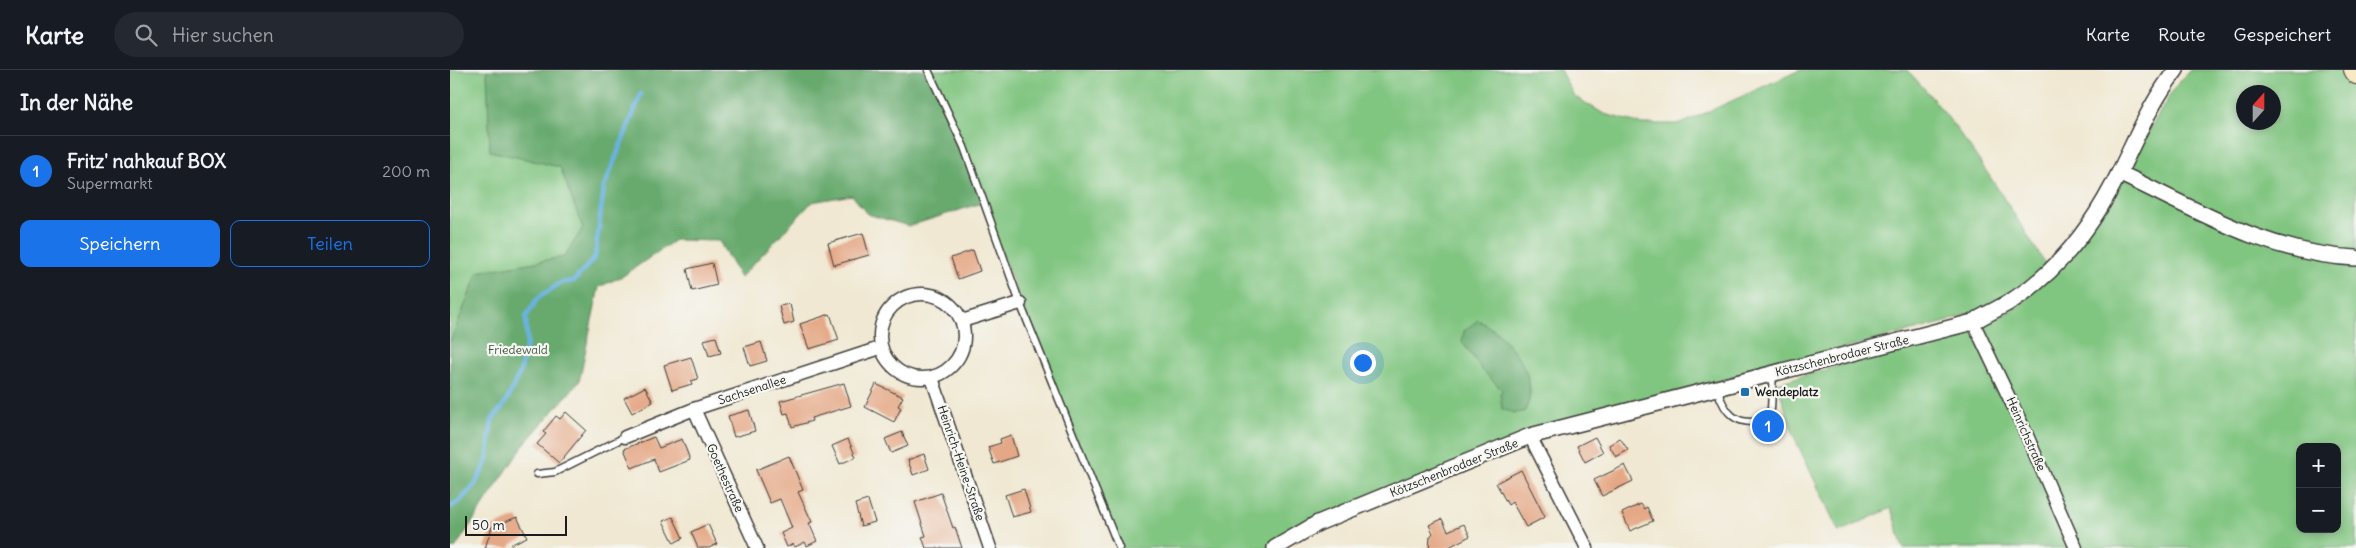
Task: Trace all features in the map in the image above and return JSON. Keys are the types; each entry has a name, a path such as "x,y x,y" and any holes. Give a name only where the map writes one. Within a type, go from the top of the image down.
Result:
{"main road":[{"path":"2353,70 2356,75"}],"street":[{"name":"Kötzschenbrodaer Straße","path":"1275,548 1318,523 1530,436 1973,322 2013,300 2048,273 2072,249 2091,223 2119,173 2152,105 2176,70"},
{"path":"2119,173 2267,242 2297,251 2333,257 2356,258"},
{"path":"915,294 930,294 943,299 954,309 962,321 964,335 962,349 956,362 945,372 932,378 916,379 900,373 888,362 880,348 879,334 882,319 890,307 902,298 915,294"},
{"path":"962,321 1020,303"},
{"name":"Heinrichstraße","path":"1973,322 2025,431 2076,548"},
{"name":"Sachsenallee","path":"625,437 694,408 880,348"},
{"name":"Heinrich-Heine-Straße","path":"932,378 990,548"},
{"name":"Goethestraße","path":"694,408 757,548"},
{"path":"1530,436 1587,548"}],"lane":[{"path":"928,70 964,148 1020,303 1119,548"},
{"path":"1716,388 1724,407 1735,419 1748,424 1763,421 1771,409 1773,373"},
{"path":"537,474 555,472 625,437"}],"green space":[{"path":"450,70 487,70 490,151 560,167 583,228 564,257 478,272 450,343"},
{"name":"Friedewald","path":"487,70 928,70 963,147 982,203 909,226 867,214 852,195 812,202 740,278 719,241 675,240 623,276 599,287 579,382 525,443 455,548 450,548 450,343 478,272 564,257 583,228 560,167 490,151"},
{"path":"928,70 1560,70 1574,96 1604,114 1642,124 1681,124 1800,70 1907,70 1927,92 1964,140 2047,266 1998,300 1942,323 1538,428 1268,548 1122,548","holes":["1492,327 1509,345 1528,377 1529,400 1524,412 1500,395 1502,390"]},
{"path":"2190,70 2340,70 2356,93 2356,548 1903,548 1891,508 1839,532 1795,439 1777,383 1980,326 2009,312 2027,299 2140,146 2175,87"},
{"path":"1478,320 1500,336 1511,347 1526,372 1529,385 1529,399 1524,412 1514,413 1502,409 1500,394 1502,390 1483,371 1462,342 1464,331"}],"building":[{"path":"863,233 869,255 834,265 828,243"},
{"path":"973,250 980,271 958,279 951,258"},
{"path":"712,263 717,285 692,291 687,269"},
{"path":"790,304 794,322 784,325 779,306"},
{"path":"830,314 839,340 809,349 800,324"},
{"path":"716,337 721,353 709,356 704,340"},
{"path":"761,342 767,361 750,366 744,347"},
{"path":"691,357 698,379 691,381 692,384 672,390 664,365"},
{"path":"844,383 851,406 811,418 812,421 792,427 788,413 784,414 780,401"},
{"path":"876,384 903,397 898,406 901,408 894,422 865,407"},
{"path":"645,387 653,402 632,413 624,398"},
{"path":"749,410 755,431 734,437 728,416"},
{"path":"566,412 586,430 559,463 537,444 546,434 543,432 556,416 560,419"},
{"path":"1775,420 1778,431 1765,435 1763,426"},
{"path":"902,432 908,446 891,453 885,439"},
{"path":"1011,435 1017,456 994,464 988,447 1001,443 1000,439"},
{"path":"654,437 659,448 682,439 690,460 659,472 654,459 632,468 624,449"},
{"path":"1595,437 1603,452 1585,462 1577,446"},
{"path":"1620,438 1628,450 1616,457 1609,445"},
{"path":"848,439 856,457 840,464 832,446"},
{"path":"924,454 929,469 913,475 908,460"},
{"path":"789,456 803,490 798,492 812,522 809,523 817,541 807,546 805,542 795,547 793,544 787,547 781,533 792,528 780,499 770,503 756,470"},
{"path":"1625,465 1633,481 1602,496 1594,480"},
{"path":"1521,470 1545,517 1526,527 1512,502 1508,505 1496,483"},
{"path":"1024,489 1031,512 1012,517 1005,495"},
{"path":"941,493 962,548 926,548 922,537 926,536 915,502"},
{"path":"868,500 875,522 861,526 855,504"},
{"path":"1641,504 1644,509 1647,507 1653,521 1630,531 1622,513"},
{"path":"517,517 527,537 512,544 510,548 485,548 492,527"},
{"path":"673,517 683,538 674,543 663,521"},
{"path":"1442,519 1448,531 1464,524 1470,536 1447,548 1429,548 1430,537 1433,533 1429,525"},
{"path":"708,524 717,544 709,548 698,548 691,532"}],"waterway":[{"path":"450,507 460,501 476,483 487,461 492,420 506,402 520,372 527,344 526,317 537,299 560,283 574,281 595,257 604,187 641,94"}],"place":[{"name":"Wendeplatz","path":"1745,392"},
{"name":"Fritz' nahkauf BOX","path":"1768,426"}]}
